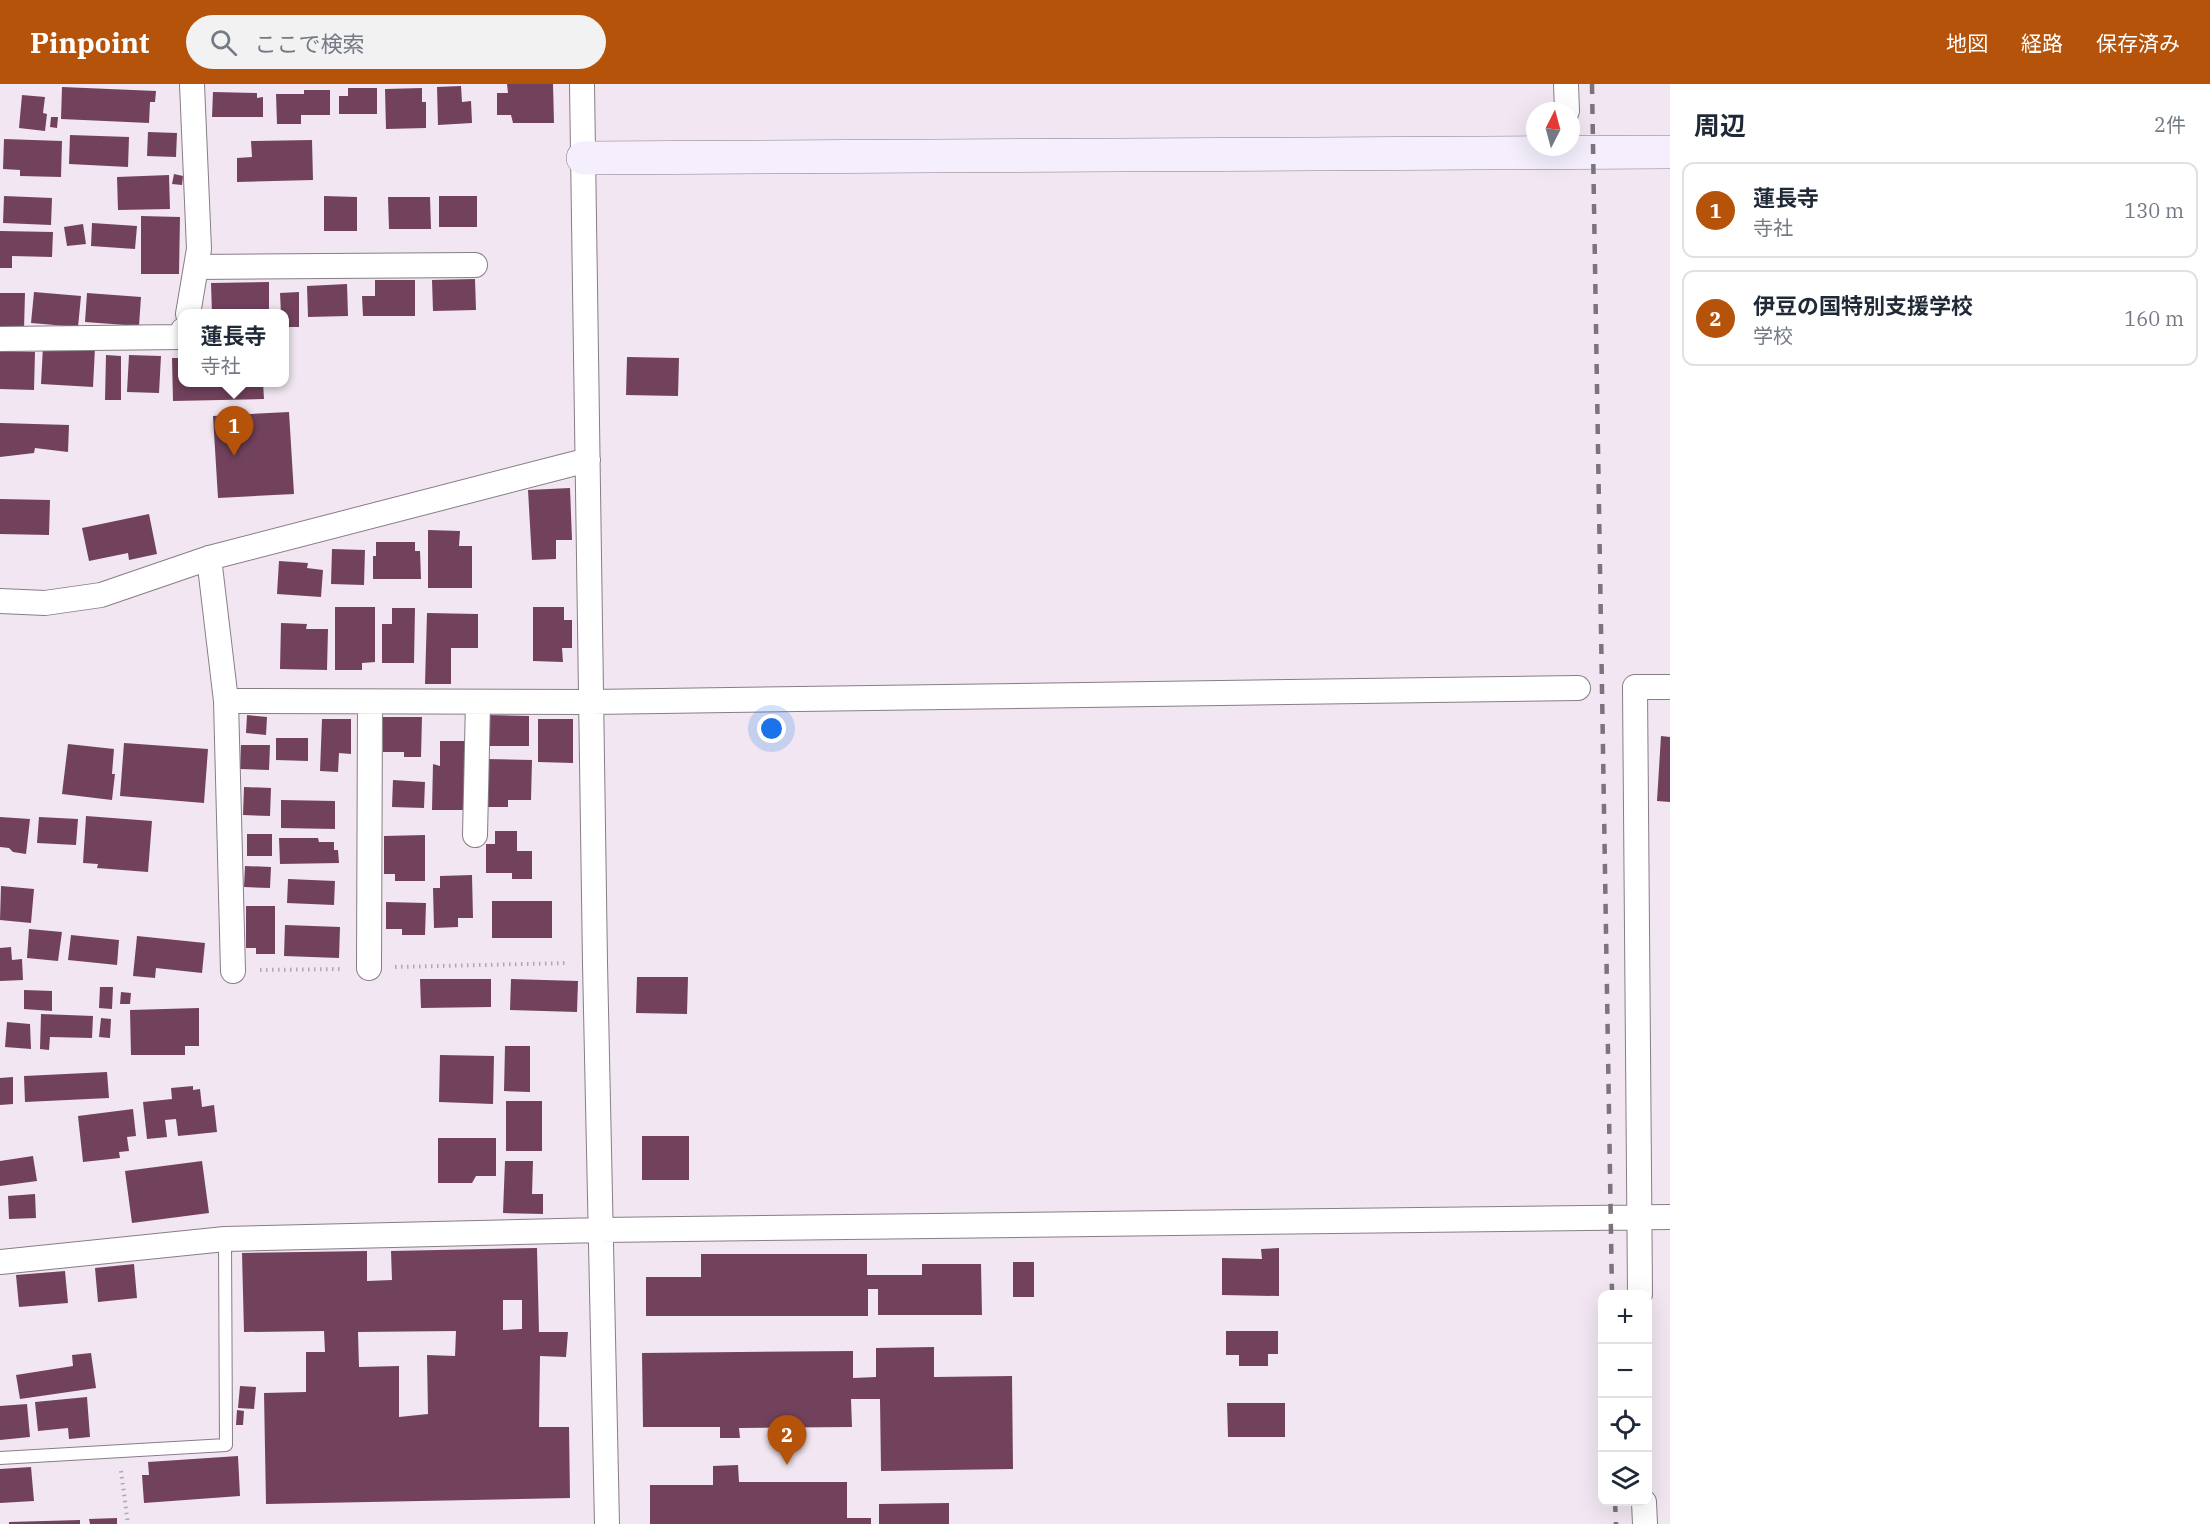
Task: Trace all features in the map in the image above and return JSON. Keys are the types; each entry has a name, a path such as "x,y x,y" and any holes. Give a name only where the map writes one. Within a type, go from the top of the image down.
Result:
{"street":[{"path":"189,309 199,249 192,84"},
{"path":"582,84 595,963 607,1524"},
{"path":"1566,84 1567,102"},
{"path":"583,158 1526,150"},
{"path":"1580,150 1670,152"},
{"path":"196,267 475,265"},
{"path":"0,339 178,337"},
{"path":"0,601 45,603 101,595 209,558 588,460"},
{"path":"209,558 226,701 233,971"},
{"path":"1640,1290 1635,687 1670,687"},
{"path":"226,701 591,702 1578,688"},
{"path":"369,968 370,702"},
{"path":"475,835 477,702"},
{"path":"0,1262 225,1239 600,1230 1670,1217"},
{"path":"1644,1506 1645,1524"}],"lane":[{"path":"0,1458 226,1445 225,1239"}],"path":[{"path":"233,971 595,963"},
{"path":"118,1451 128,1524"}],"building":[{"path":"507,84 553,84 554,123 513,123 511,115 497,115 497,93 508,93"},
{"path":"461,86 462,102 471,101 472,123 438,125 437,87"},
{"path":"62,87 156,91 155,102 150,102 149,123 61,119"},
{"path":"348,88 377,88 377,114 339,114 339,96 348,96"},
{"path":"422,88 422,102 426,102 426,128 386,129 385,89"},
{"path":"304,90 330,90 330,115 301,115 301,124 277,124 276,94 304,94"},
{"path":"213,92 257,93 257,98 263,97 263,117 212,117"},
{"path":"22,95 45,97 43,113 47,114 45,131 19,128"},
{"path":"51,117 58,117 57,128 50,127"},
{"path":"148,132 177,133 176,157 147,156"},
{"path":"70,135 129,137 128,167 69,164"},
{"path":"4,139 62,141 61,177 20,176 20,170 3,169"},
{"path":"312,140 313,180 237,182 237,158 252,157 251,141"},
{"path":"174,174 183,176 182,185 172,184"},
{"path":"169,175 170,209 118,210 117,177"},
{"path":"4,196 52,198 51,225 3,223"},
{"path":"324,196 357,197 357,231 324,231"},
{"path":"439,196 477,196 477,227 439,227"},
{"path":"388,197 430,197 431,229 389,229"},
{"path":"141,216 180,217 179,274 141,274"},
{"path":"92,223 137,226 135,249 91,246"},
{"path":"83,224 86,244 67,246 64,227"},
{"path":"0,231 53,232 52,257 12,256 12,268 0,268"},
{"path":"475,279 476,310 433,311 432,280"},
{"path":"375,280 415,280 415,316 363,316 362,296 375,296"},
{"path":"269,282 269,309 212,309 211,283"},
{"path":"347,284 348,316 308,317 307,286"},
{"path":"34,292 81,296 78,327 31,323"},
{"path":"299,292 299,327 289,327 289,309 281,309 280,293"},
{"path":"0,293 25,293 24,329 0,329"},
{"path":"87,293 141,297 139,326 85,322"},
{"path":"43,346 95,348 93,387 41,384"},
{"path":"0,351 35,352 34,390 0,389"},
{"path":"106,355 121,356 121,400 105,400"},
{"path":"129,355 161,356 159,393 127,392"},
{"path":"627,357 679,358 678,396 626,395"},
{"path":"172,358 178,358 178,387 263,387 264,399 173,401"},
{"path":"289,412 294,494 218,498 213,416"},
{"path":"0,423 69,425 68,452 35,448 34,453 0,457"},
{"path":"570,488 572,540 556,540 556,559 532,560 528,490"},
{"path":"0,499 50,500 49,535 0,534"},
{"path":"149,514 157,554 129,560 128,553 89,561 82,528"},
{"path":"428,530 460,531 459,546 472,546 472,588 428,588"},
{"path":"376,542 415,542 415,551 420,551 421,579 373,579 373,556 376,556"},
{"path":"332,549 365,550 364,585 331,584"},
{"path":"279,561 308,563 307,568 323,570 321,597 277,594"},
{"path":"335,607 375,607 375,662 362,663 362,670 335,670"},
{"path":"533,607 564,607 564,620 572,620 572,648 562,648 563,662 533,661"},
{"path":"392,608 415,608 414,663 382,663 382,624 392,624"},
{"path":"427,613 478,614 478,648 451,648 451,684 425,684"},
{"path":"281,623 307,624 306,629 328,629 327,670 280,669"},
{"path":"247,715 267,717 266,735 246,733"},
{"path":"487,715 529,716 529,746 486,746"},
{"path":"383,717 422,717 421,757 404,757 404,752 383,752"},
{"path":"322,719 351,719 351,754 339,753 338,772 320,771"},
{"path":"538,719 573,719 573,763 538,762"},
{"path":"1661,736 1670,737 1670,802 1657,801"},
{"path":"276,738 308,738 308,761 276,760"},
{"path":"440,741 465,741 464,810 432,810 433,764 440,766"},
{"path":"124,743 208,749 204,803 120,796"},
{"path":"68,744 114,749 112,774 115,774 112,800 62,794"},
{"path":"241,745 270,745 269,770 240,769"},
{"path":"486,759 532,760 531,800 508,800 508,807 486,807"},
{"path":"393,780 425,782 424,808 392,807"},
{"path":"244,787 271,788 270,816 243,815"},
{"path":"281,800 335,801 335,829 281,828"},
{"path":"86,816 152,821 148,872 97,868 98,864 83,863"},
{"path":"0,817 30,819 26,854 0,847"},
{"path":"39,817 78,819 76,845 37,843"},
{"path":"495,831 517,831 517,851 532,851 532,879 512,879 512,873 486,873 486,844 495,844"},
{"path":"247,834 272,834 272,856 247,856"},
{"path":"425,835 425,881 395,881 395,874 384,874 384,836"},
{"path":"279,838 318,838 319,842 334,842 334,850 338,850 339,863 280,864"},
{"path":"245,866 271,867 270,888 244,887"},
{"path":"472,875 473,918 458,918 458,927 434,928 433,888 440,888 440,876"},
{"path":"288,879 335,881 334,905 287,903"},
{"path":"1,886 34,889 31,923 0,920"},
{"path":"492,901 552,901 552,938 492,938"},
{"path":"386,902 426,903 425,935 402,935 402,929 386,929"},
{"path":"246,906 275,906 275,954 256,954 256,948 246,948"},
{"path":"285,925 340,927 339,958 284,956"},
{"path":"29,929 62,932 58,961 27,958"},
{"path":"71,935 119,940 117,965 68,960"},
{"path":"137,936 205,943 202,973 156,968 155,978 133,976"},
{"path":"11,947 12,960 22,959 23,980 0,981 0,948"},
{"path":"637,977 688,977 687,1014 636,1013"},
{"path":"420,979 491,979 491,1007 421,1008"},
{"path":"511,979 578,981 577,1012 510,1010"},
{"path":"100,987 113,987 112,1009 99,1008"},
{"path":"24,990 52,991 52,1011 24,1009"},
{"path":"121,992 131,993 130,1004 120,1004"},
{"path":"199,1008 199,1046 185,1046 185,1055 131,1055 130,1010"},
{"path":"41,1014 93,1016 92,1038 50,1037 49,1050 40,1049"},
{"path":"101,1018 111,1019 110,1038 99,1037"},
{"path":"7,1022 30,1024 31,1049 5,1047"},
{"path":"505,1046 530,1046 530,1092 504,1091"},
{"path":"440,1055 494,1056 493,1104 439,1102"},
{"path":"107,1072 109,1098 25,1102 24,1076"},
{"path":"13,1077 13,1104 0,1105 0,1078"},
{"path":"193,1086 193,1090 200,1089 202,1107 214,1105 217,1132 178,1136 176,1119 165,1120 167,1137 147,1139 143,1102 172,1099 171,1088"},
{"path":"506,1101 542,1101 542,1151 506,1151"},
{"path":"133,1109 136,1136 127,1137 129,1151 119,1152 120,1158 83,1162 78,1116"},
{"path":"642,1136 689,1136 689,1180 642,1180"},
{"path":"438,1138 496,1138 496,1176 476,1176 472,1183 438,1183"},
{"path":"33,1156 37,1181 0,1186 0,1161"},
{"path":"202,1161 209,1213 132,1223 125,1171"},
{"path":"505,1161 533,1161 532,1194 543,1194 543,1214 503,1213"},
{"path":"35,1194 36,1218 9,1219 8,1196"},
{"path":"537,1248 539,1332 568,1332 566,1357 540,1356 539,1427 569,1427 570,1498 266,1504 264,1393 306,1392 306,1352 325,1352 324,1331 244,1332 242,1253 367,1251 367,1281 392,1280 391,1251","holes":["503,1300 522,1300 522,1329 503,1330","456,1331 455,1356 427,1355 428,1414 399,1417 399,1366 359,1367 358,1332"]},
{"path":"1279,1248 1279,1296 1222,1295 1222,1258 1262,1259 1261,1249"},
{"path":"701,1254 867,1254 867,1275 922,1275 922,1264 981,1264 982,1315 878,1315 878,1289 868,1289 868,1316 646,1316 646,1277 701,1277"},
{"path":"1013,1262 1034,1262 1034,1297 1013,1297"},
{"path":"134,1264 137,1298 98,1302 95,1268"},
{"path":"65,1271 68,1303 19,1307 16,1275"},
{"path":"1226,1331 1278,1331 1278,1354 1268,1354 1268,1366 1239,1366 1239,1355 1226,1355"},
{"path":"934,1347 934,1377 1012,1376 1013,1469 881,1471 880,1399 851,1399 852,1427 739,1428 740,1438 720,1438 720,1427 643,1427 642,1353 853,1351 853,1378 876,1377 876,1348"},
{"path":"91,1353 96,1388 20,1399 16,1375 73,1366 72,1355"},
{"path":"240,1386 256,1387 254,1409 238,1408"},
{"path":"87,1397 90,1437 69,1439 68,1428 38,1431 35,1402"},
{"path":"1227,1403 1285,1403 1285,1437 1228,1437"},
{"path":"27,1404 30,1437 0,1440 0,1406"},
{"path":"237,1410 244,1411 243,1425 236,1425"},
{"path":"238,1456 240,1496 144,1503 142,1475 149,1475 148,1462"},
{"path":"738,1465 739,1482 847,1482 847,1518 871,1518 871,1524 650,1524 650,1485 713,1485 713,1466"},
{"path":"31,1467 34,1501 0,1503 0,1469"},
{"path":"949,1503 949,1524 879,1524 879,1504"},
{"path":"117,1518 117,1524 90,1524 89,1519"},
{"path":"80,1520 80,1524 9,1524 9,1522"}],"railway":[{"path":"1592,84 1612,1290"},
{"path":"1615,1506 1616,1524"}],"place":[{"name":"蓮長寺","path":"234,456"},
{"name":"伊豆の国特別支援学校","path":"787,1465"}]}
